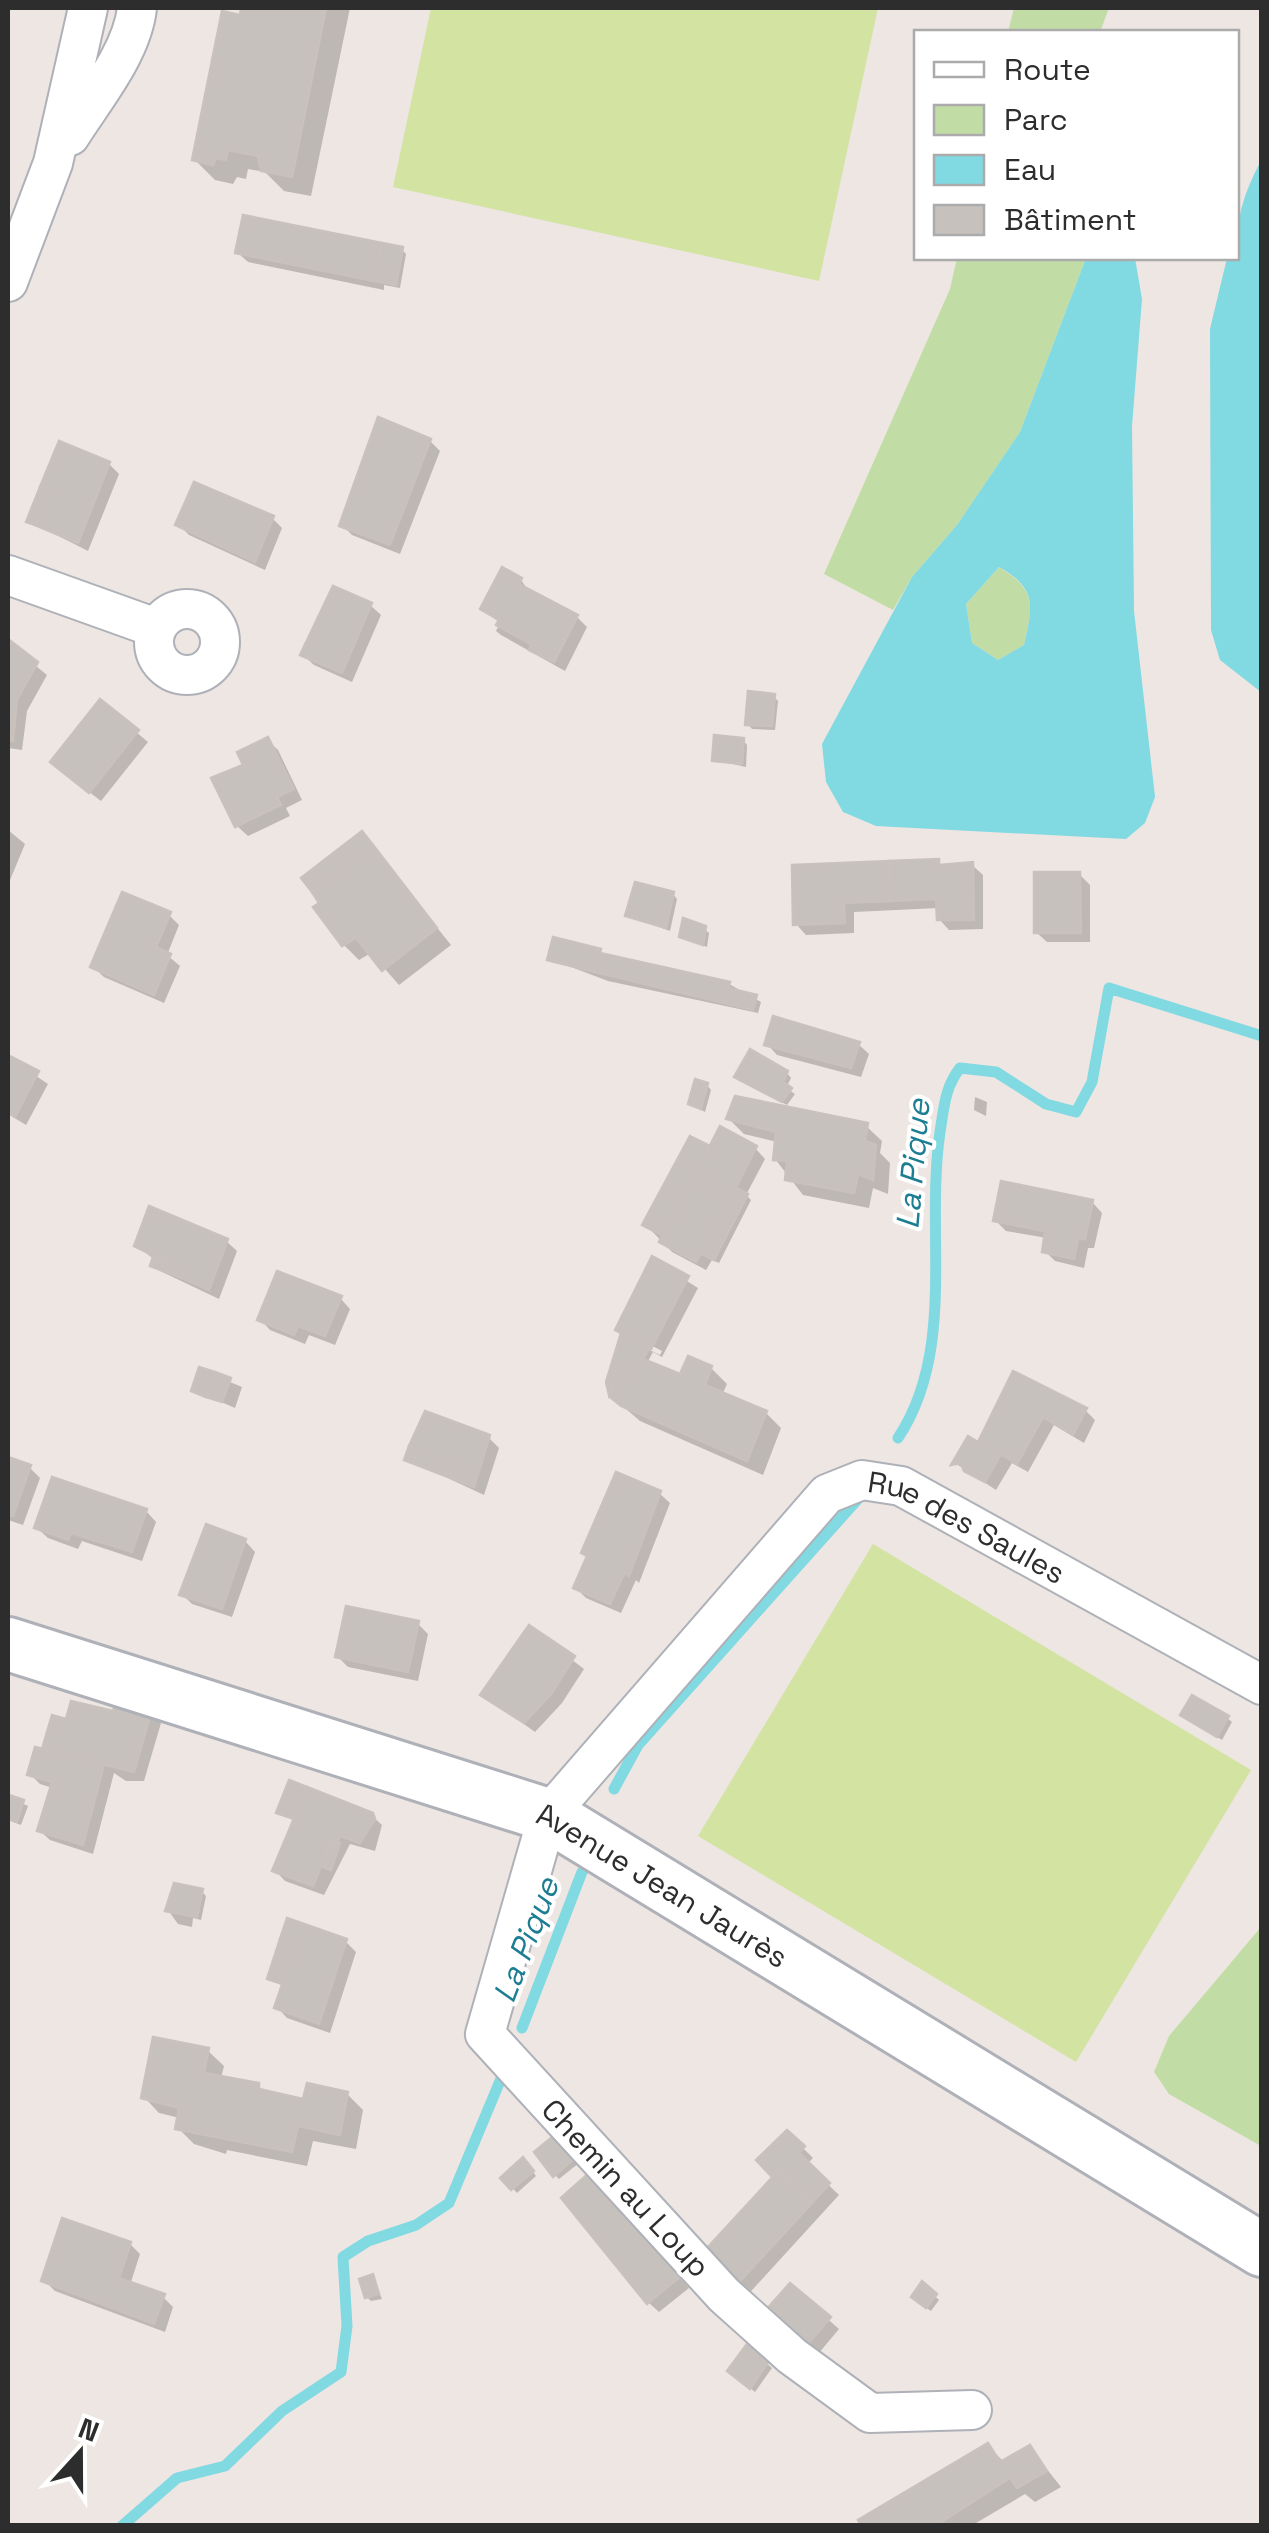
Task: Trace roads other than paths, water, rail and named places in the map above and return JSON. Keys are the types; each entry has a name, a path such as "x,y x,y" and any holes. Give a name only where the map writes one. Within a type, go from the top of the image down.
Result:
{"street":[{"path":"8,282 53,163 88,8"},
{"path":"53,163 110,73 136,23 137,8"},
{"path":"8,575 156,628"},
{"name":"Rue des Saules","path":"548,1815 827,1494 862,1480 902,1486 1262,1686"},
{"name":"Avenue Jean Jaurès","path":"8,1644 548,1815 1262,2250"},
{"name":"Chemin au Loup","path":"548,1815 485,2034 724,2295 792,2356 870,2413 972,2410"}],"water":[{"path":"1261,161 1261,692 1220,660 1211,630 1210,329 1227,260 1239,260 1239,219"},
{"path":"1085,260 1135,260 1142,299 1132,426 1134,611 1155,797 1145,823 1126,839 876,826 843,812 826,782 822,744 912,577 957,525 1020,432","holes":["999,567 1020,583 1030,609 1024,645 998,660 972,643 966,604"]}],"waterway":[{"name":"La Pique","path":"898,1438 916,1403 927,1367 936,1290 936,1170 940,1132 948,1090 960,1068 996,1072 1046,1104 1076,1112 1092,1082 1109,988 1262,1036"},
{"name":"La Pique","path":"614,1789 638,1745 857,1500"},
{"name":"La Pique","path":"522,2028 582,1872"},
{"name":"La Pique","path":"122,2526 177,2478 225,2466 282,2411 341,2372 347,2326 343,2257 368,2241 416,2225 449,2203 505,2069"}]}
